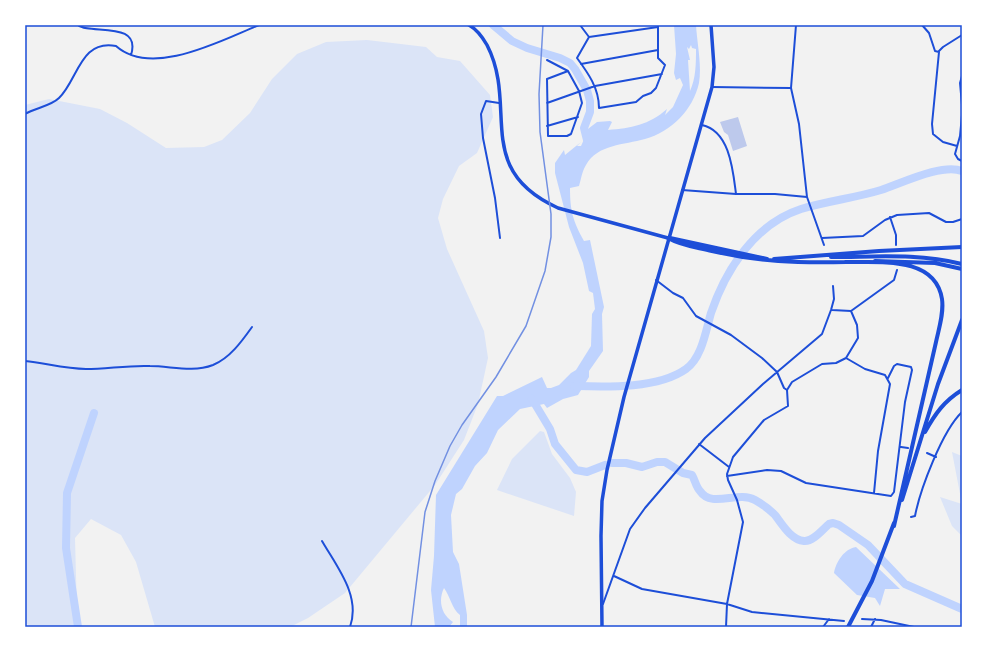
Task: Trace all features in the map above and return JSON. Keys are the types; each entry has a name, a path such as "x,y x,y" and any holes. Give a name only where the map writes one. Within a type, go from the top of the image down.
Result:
{"highway":[{"path":"668,238 726,253 769,260 901,264 920,268 931,275 939,286 942,300 942,315 894,526"},
{"path":"769,260 879,250 962,247"},
{"path":"814,257 908,255 928,257 962,264"},
{"path":"845,262 887,260 921,262 946,265 962,270"},
{"path":"848,627 860,605 894,526 938,384 962,320"},
{"path":"920,441 940,407 962,390"}],"main road":[{"path":"469,25 484,40 492,54 496,70 502,138 509,162 517,177 527,188 541,200 558,208 668,238"},
{"path":"602,627 602,501 607,470 624,397 656,280 712,87 714,67 711,25"}],"street":[{"path":"78,25 88,30 107,29 123,34 130,38 133,50 131,55"},
{"path":"25,114 58,100 78,66 93,50 109,44 116,46 124,53 131,55 158,58 188,53 259,25"},
{"path":"580,25 589,37"},
{"path":"796,25 791,88 799,124 807,197 824,245"},
{"path":"922,25 929,33 936,51 939,52"},
{"path":"658,26 658,58 665,65 656,88 636,102 599,108 599,97 595,86 577,58 589,37 658,26"},
{"path":"957,146 942,142 933,134 932,124 939,52 943,46 962,35"},
{"path":"581,64 658,50"},
{"path":"547,60 568,71 579,91 582,103 571,134 567,136 548,136 546,103 547,79 568,71"},
{"path":"546,103 595,86 662,74"},
{"path":"962,76 960,83 962,105"},
{"path":"712,87 791,88"},
{"path":"499,103 486,101 481,114 483,138 495,198 500,238"},
{"path":"962,115 956,157 962,161"},
{"path":"547,126 578,117"},
{"path":"701,125 708,126 716,133 730,156 736,194"},
{"path":"682,190 736,194 775,194 807,197"},
{"path":"822,238 863,236 890,217 897,215 923,213 937,216 946,222 953,222 962,219"},
{"path":"890,217 896,235 896,245"},
{"path":"831,310 850,311 894,280 897,270"},
{"path":"656,280 673,293 683,298 698,317 718,326 762,358 777,372 784,388 787,390"},
{"path":"601,606 614,576 616,565 630,529 645,508 699,444 777,372 822,334 834,299 833,286"},
{"path":"726,627 726,604 743,522 737,500 727,476 729,467 733,457 764,420 788,406 787,390 792,382 822,364 841,361 846,358 858,338 857,325 850,311"},
{"path":"25,361 62,368 87,369 126,366 151,366 186,370 200,368 213,365 223,360 232,352 252,327"},
{"path":"846,358 888,378"},
{"path":"727,476 767,470 781,471 806,483 888,496 894,492 901,447 905,402 912,370 911,367 897,364 894,366 888,378 890,384 878,451 874,493"},
{"path":"911,517 915,516 924,484 948,431 962,412"},
{"path":"699,444 729,467"},
{"path":"901,447 908,448"},
{"path":"927,453 936,457"},
{"path":"322,541 347,584 354,609 350,627"},
{"path":"614,576 642,589 726,604 752,612 844,621"},
{"path":"824,627 829,619"},
{"path":"862,619 875,619 914,627"},
{"path":"871,627 875,619"}],"shaded area":[{"path":"367,40 426,47 437,57 460,61 490,95 493,117 477,153 459,166 443,199 438,218 447,249 484,331 488,358 478,404 464,440 435,485 345,593 308,618 290,627 155,627 136,562 121,535 91,519 75,538 77,614 75,627 32,627 25,623 25,105 49,99 100,109 127,123 166,148 204,147 222,140 250,113 272,79 297,54 326,42"},
{"path":"540,431 544,432 552,454 570,478 576,492 574,516 497,490 512,459"},
{"path":"952,452 962,456 962,504"},
{"path":"940,497 962,504 962,536 952,526"}],"water":[{"path":"674,25 696,25 700,76 696,93 686,111 672,125 655,136 612,146 597,153 591,158 585,167 579,186 570,188 572,210 577,228 584,241 590,240 604,307 602,314 603,351 589,371 589,377 578,395 563,399 547,408 544,404 520,409 498,430 487,453 475,466 462,489 456,494 451,515 453,552 459,564 467,615 467,627 460,627 460,615 455,609 444,588 441,597 443,611 453,622 449,627 435,627 431,590 434,556 436,495 497,396 503,396 542,377 547,388 559,385 576,370 591,346 592,314 595,309 593,293 589,291 583,263 569,227 555,173 555,163 564,150 565,155 581,142 577,146 581,146 585,137 584,132 597,122 612,122 608,130 639,125 653,119 667,109 665,115 673,107 683,85 680,78 676,80 674,73 676,54","holes":["691,45 692,48 696,49 696,65 695,76 690,91 688,60 690,60 687,47 689,49"]},
{"path":"856,547 900,589 885,589 880,606 875,598 857,595 834,573 844,553"}],"building":[{"path":"738,117 747,146 733,151 728,135 724,132 720,122"}],"waterway":[{"path":"493,25 512,41 527,48 560,58 570,63 575,69 587,90 590,101 590,112 584,128 587,140"},
{"path":"574,386 601,387 647,383 675,376 686,369 700,351 717,297 734,265 744,250 756,237 770,225 785,216 811,206 881,190 921,175 954,169 962,171"},
{"path":"532,399 550,429 555,444 576,470 587,472 605,465"},
{"path":"78,627 66,548 67,493 94,413"},
{"path":"612,463 626,463 642,467 657,462 665,462 683,473 692,475 699,489 705,496 711,499 748,497 755,500 773,513 787,531 799,540 807,541 811,539 818,535 829,524 833,523 839,525 868,545 905,584 962,609"}],"railway":[{"path":"411,627 425,512 435,481 450,446 462,425 496,377 526,326 545,271 551,237 551,214 540,132 539,94 543,25"}]}
